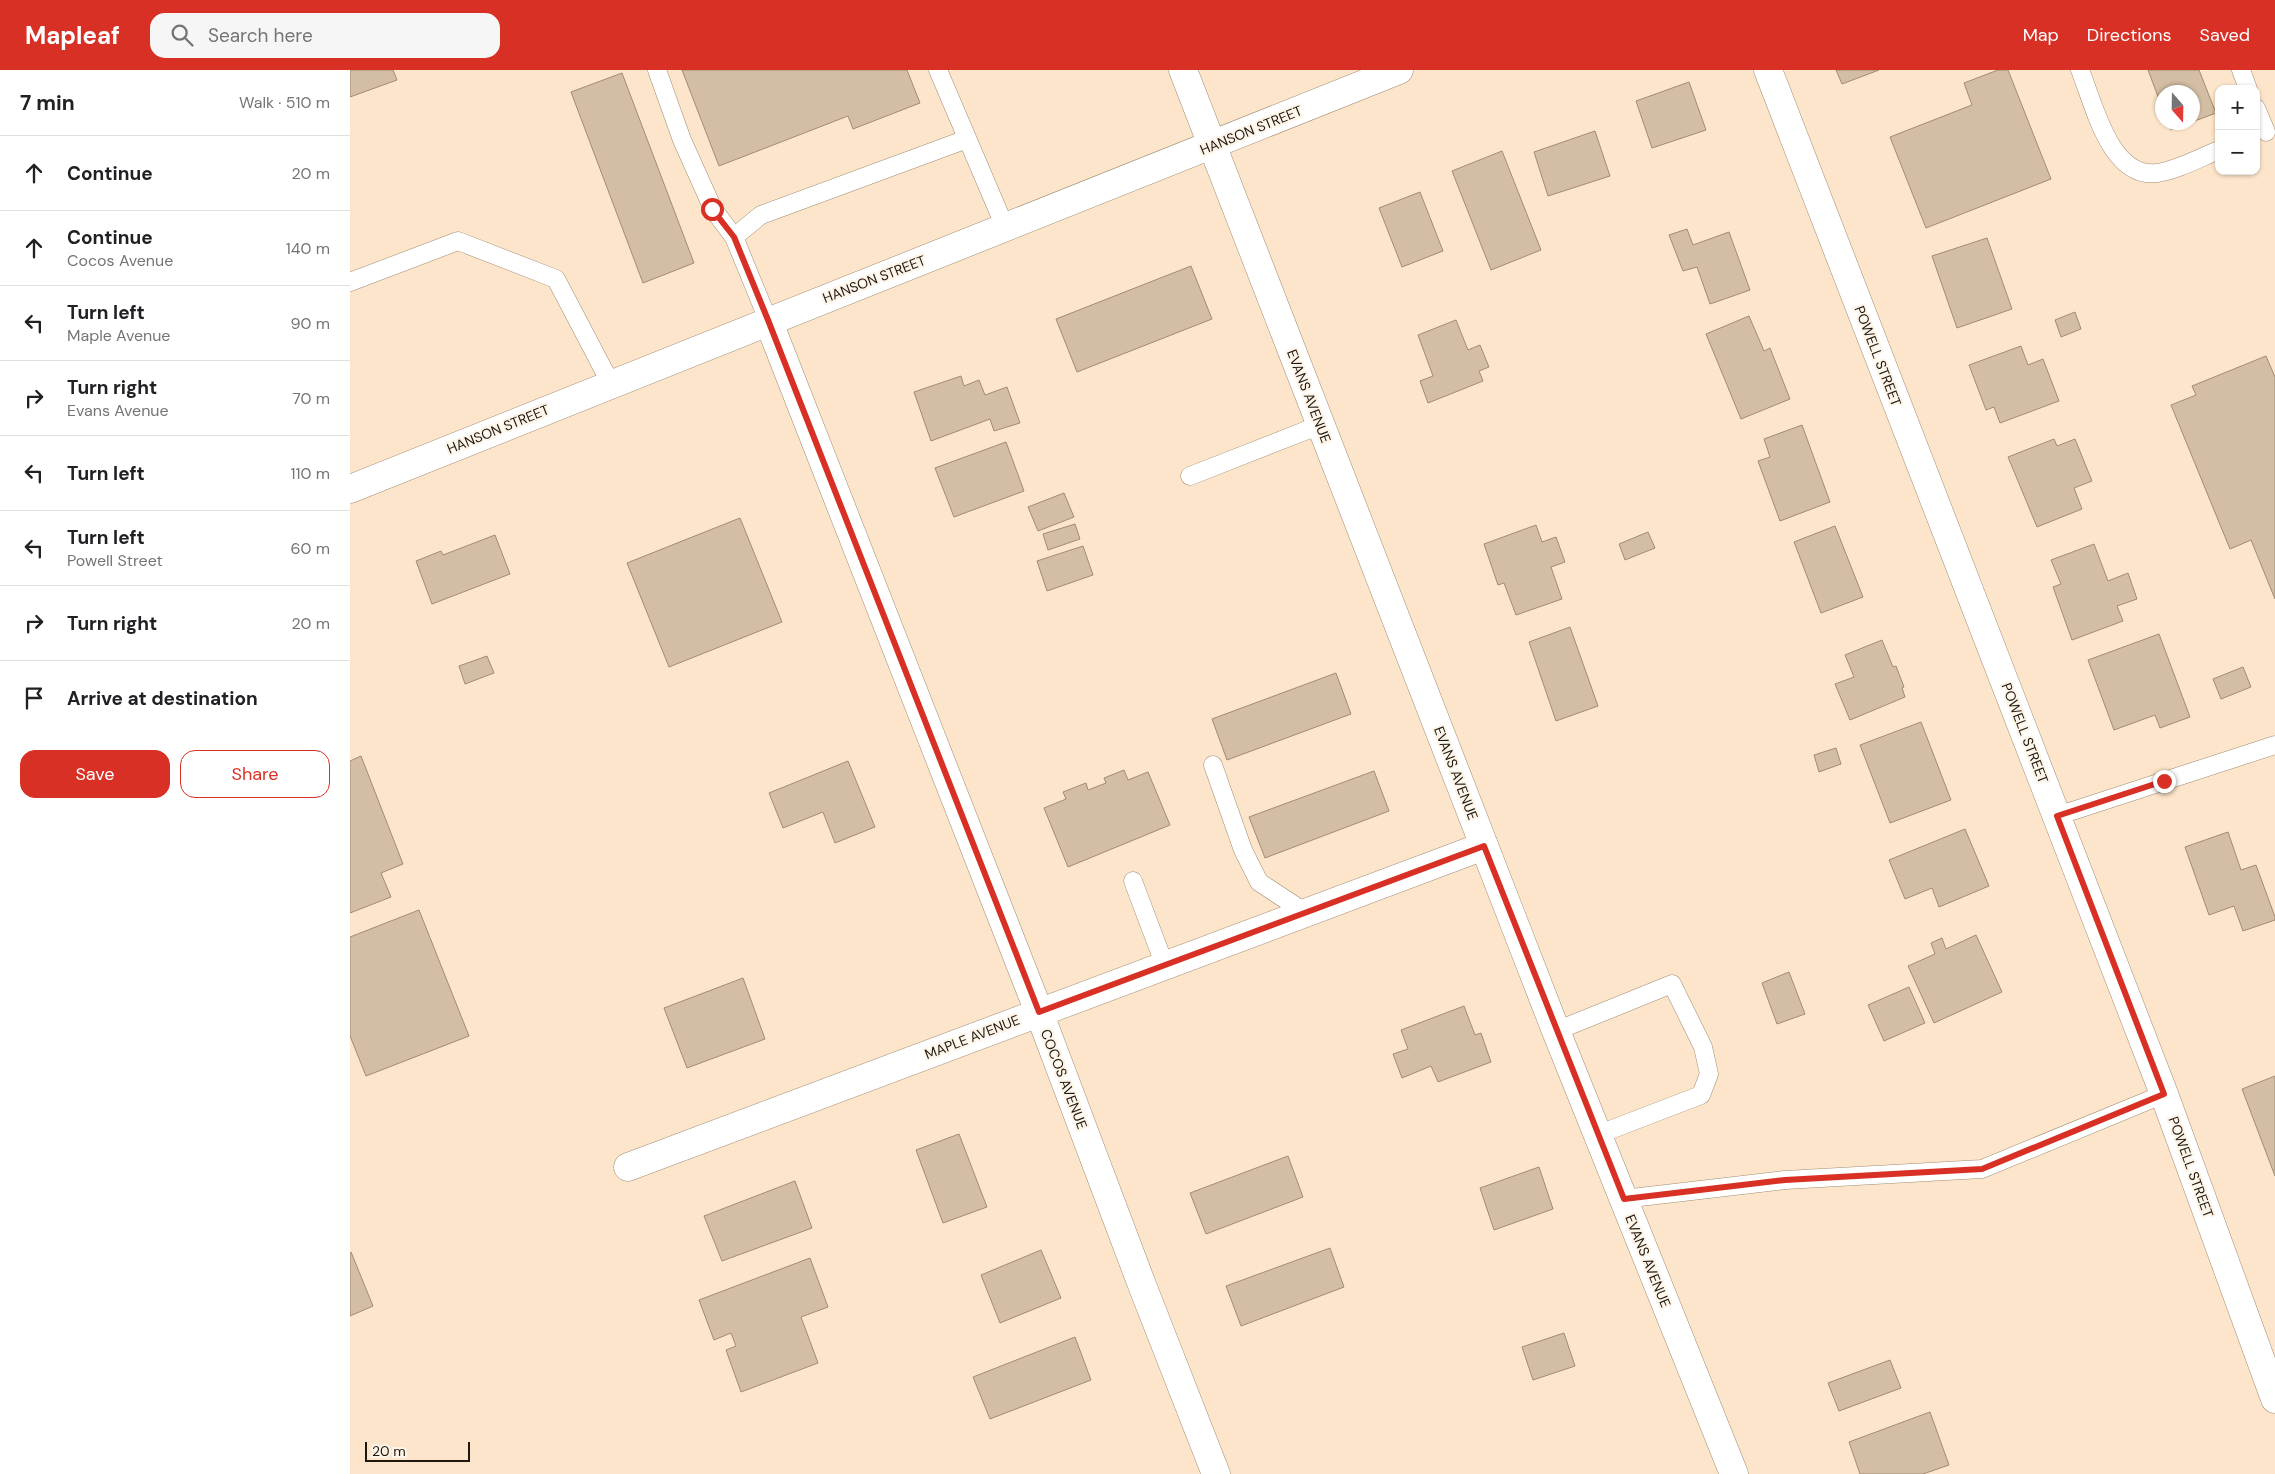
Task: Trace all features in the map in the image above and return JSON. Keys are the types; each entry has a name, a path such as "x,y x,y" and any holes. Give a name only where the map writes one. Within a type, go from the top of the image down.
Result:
{"street":[{"name":"EVANS AVENUE","path":"1183,70 1556,1031 1624,1199 1730,1473"},
{"name":"HANSON STREET","path":"350,489 768,320 1005,228 1399,70"},
{"name":"POWELL STREET","path":"1768,70 2164,1094 2275,1399"},
{"name":"COCOS AVENUE","path":"768,320 1039,1012 1216,1474"},
{"name":"MAPLE AVENUE","path":"628,1167 1484,846"}],"lane":[{"path":"657,70 682,140 712,209 734,237 768,320"},
{"path":"938,70 1005,228"},
{"path":"2080,70 2111,147 2130,168 2143,173 2158,172 2215,151"},
{"path":"2241,70 2247,85"},
{"path":"2260,118 2266,132"},
{"path":"734,237 761,215 967,139"},
{"path":"350,282 458,241 556,279 611,384"},
{"path":"1190,476 1320,425"},
{"path":"2057,816 2275,745"},
{"path":"1213,765 1243,850 1259,882 1306,913"},
{"path":"1133,881 1165,966"},
{"path":"1556,1031 1672,984 1703,1047 1709,1074 1701,1095 1597,1135"},
{"path":"1624,1199 1785,1180 1982,1169 2164,1094"}],"building":[{"path":"350,70 393,70 397,80 350,97"},
{"path":"682,70 907,70 920,103 853,129 848,116 719,166"},
{"path":"1836,70 1879,70 1842,84"},
{"path":"1998,70 2008,70 2051,179 1926,228 1890,137 1972,105 1964,83"},
{"path":"2148,70 2199,70 2215,113 2200,119 2200,85 2155,85 2155,88"},
{"path":"622,73 694,263 643,283 571,92"},
{"path":"1689,82 1706,130 1652,148 1636,101"},
{"path":"1595,131 1610,176 1548,196 1534,152"},
{"path":"1502,151 1541,250 1491,270 1452,171"},
{"path":"1420,192 1443,251 1402,267 1379,208"},
{"path":"1687,229 1693,245 1729,232 1750,290 1710,304 1697,267 1683,271 1669,235"},
{"path":"1987,238 2012,309 1957,328 1932,256"},
{"path":"1191,266 1212,319 1077,372 1056,319"},
{"path":"2075,312 2081,329 2061,337 2055,320"},
{"path":"1749,316 1764,351 1770,348 1790,399 1741,419 1706,334"},
{"path":"1456,320 1468,350 1480,345 1489,367 1479,371 1483,381 1428,403 1420,381 1433,376 1418,335"},
{"path":"2021,346 2028,365 2043,359 2059,401 2000,423 1994,407 1986,410 1969,365"},
{"path":"2266,356 2275,377 2275,599 2251,540 2230,549 2171,405 2196,395 2192,386"},
{"path":"961,376 964,386 979,380 985,395 1007,387 1020,423 994,431 990,419 931,441 914,392"},
{"path":"1802,425 1830,502 1780,521 1758,461 1770,457 1764,439"},
{"path":"2054,439 2057,446 2075,439 2092,481 2074,488 2082,509 2037,527 2008,457"},
{"path":"1006,442 1024,491 954,517 935,468"},
{"path":"1064,493 1074,517 1038,531 1028,507"},
{"path":"740,518 782,622 669,667 627,563"},
{"path":"1075,524 1080,539 1048,550 1043,534"},
{"path":"1536,525 1542,542 1556,537 1565,562 1551,567 1562,599 1516,615 1504,583 1498,585 1484,544"},
{"path":"1835,526 1863,597 1821,613 1794,542"},
{"path":"1648,532 1655,548 1625,560 1619,544"},
{"path":"495,535 510,574 432,604 416,561 441,551 443,555"},
{"path":"2094,544 2108,581 2128,573 2137,599 2117,606 2123,621 2072,640 2053,587 2061,584 2051,560"},
{"path":"1083,546 1093,575 1047,591 1037,561"},
{"path":"1570,627 1598,706 1556,721 1529,642"},
{"path":"2159,634 2190,717 2160,728 2155,715 2114,730 2088,660"},
{"path":"1882,640 1893,667 1896,666 1904,687 1902,688 1905,697 1850,720 1835,684 1854,677 1845,655"},
{"path":"487,656 494,673 465,684 459,666"},
{"path":"2243,667 2251,687 2221,699 2213,679"},
{"path":"1336,673 1351,714 1227,760 1212,719"},
{"path":"1921,722 1951,800 1890,823 1860,745"},
{"path":"1836,748 1841,764 1819,772 1814,755"},
{"path":"361,756 403,864 381,873 391,897 350,913 350,761"},
{"path":"848,761 875,827 835,843 823,812 783,828 769,793"},
{"path":"1124,770 1128,780 1148,772 1170,825 1068,867 1044,808 1066,799 1063,792 1086,783 1088,790 1106,783 1104,778"},
{"path":"1374,771 1389,811 1265,858 1249,817"},
{"path":"1965,829 1989,886 1939,907 1932,888 1905,899 1889,860"},
{"path":"2228,832 2241,870 2256,865 2275,917 2275,920 2243,931 2234,906 2209,915 2185,847"},
{"path":"419,910 469,1036 366,1076 350,1036 350,937"},
{"path":"1976,935 2002,992 1934,1023 1908,966 1935,954 1931,943 1942,938 1946,949"},
{"path":"1789,972 1805,1014 1777,1024 1762,983"},
{"path":"743,978 765,1039 687,1068 664,1008"},
{"path":"1909,987 1925,1023 1884,1041 1868,1005"},
{"path":"1464,1006 1475,1035 1481,1033 1491,1062 1438,1082 1431,1066 1402,1078 1393,1054 1408,1049 1401,1030"},
{"path":"2275,1076 2275,1176 2242,1089"},
{"path":"959,1134 987,1207 943,1223 916,1150"},
{"path":"1288,1156 1303,1197 1206,1234 1190,1193"},
{"path":"1539,1167 1553,1209 1494,1230 1480,1188"},
{"path":"795,1181 812,1228 722,1261 704,1216"},
{"path":"1330,1248 1344,1287 1241,1326 1226,1286"},
{"path":"1041,1250 1061,1298 1000,1323 981,1275"},
{"path":"350,1253 373,1306 350,1316"},
{"path":"810,1258 828,1307 801,1317 818,1363 741,1392 726,1350 736,1346 731,1333 714,1340 699,1300"},
{"path":"1564,1333 1575,1366 1533,1380 1522,1347"},
{"path":"1075,1337 1091,1380 990,1419 973,1377"},
{"path":"1890,1360 1901,1388 1839,1411 1828,1383"},
{"path":"1930,1412 1949,1465 1923,1474 1860,1474 1849,1442"}],"route":[{"path":"712,209 734,237 768,320 1039,1012 1484,846 1597,1135 1624,1199 1785,1180 1982,1169 2164,1094 2057,816 2164,781"}]}
